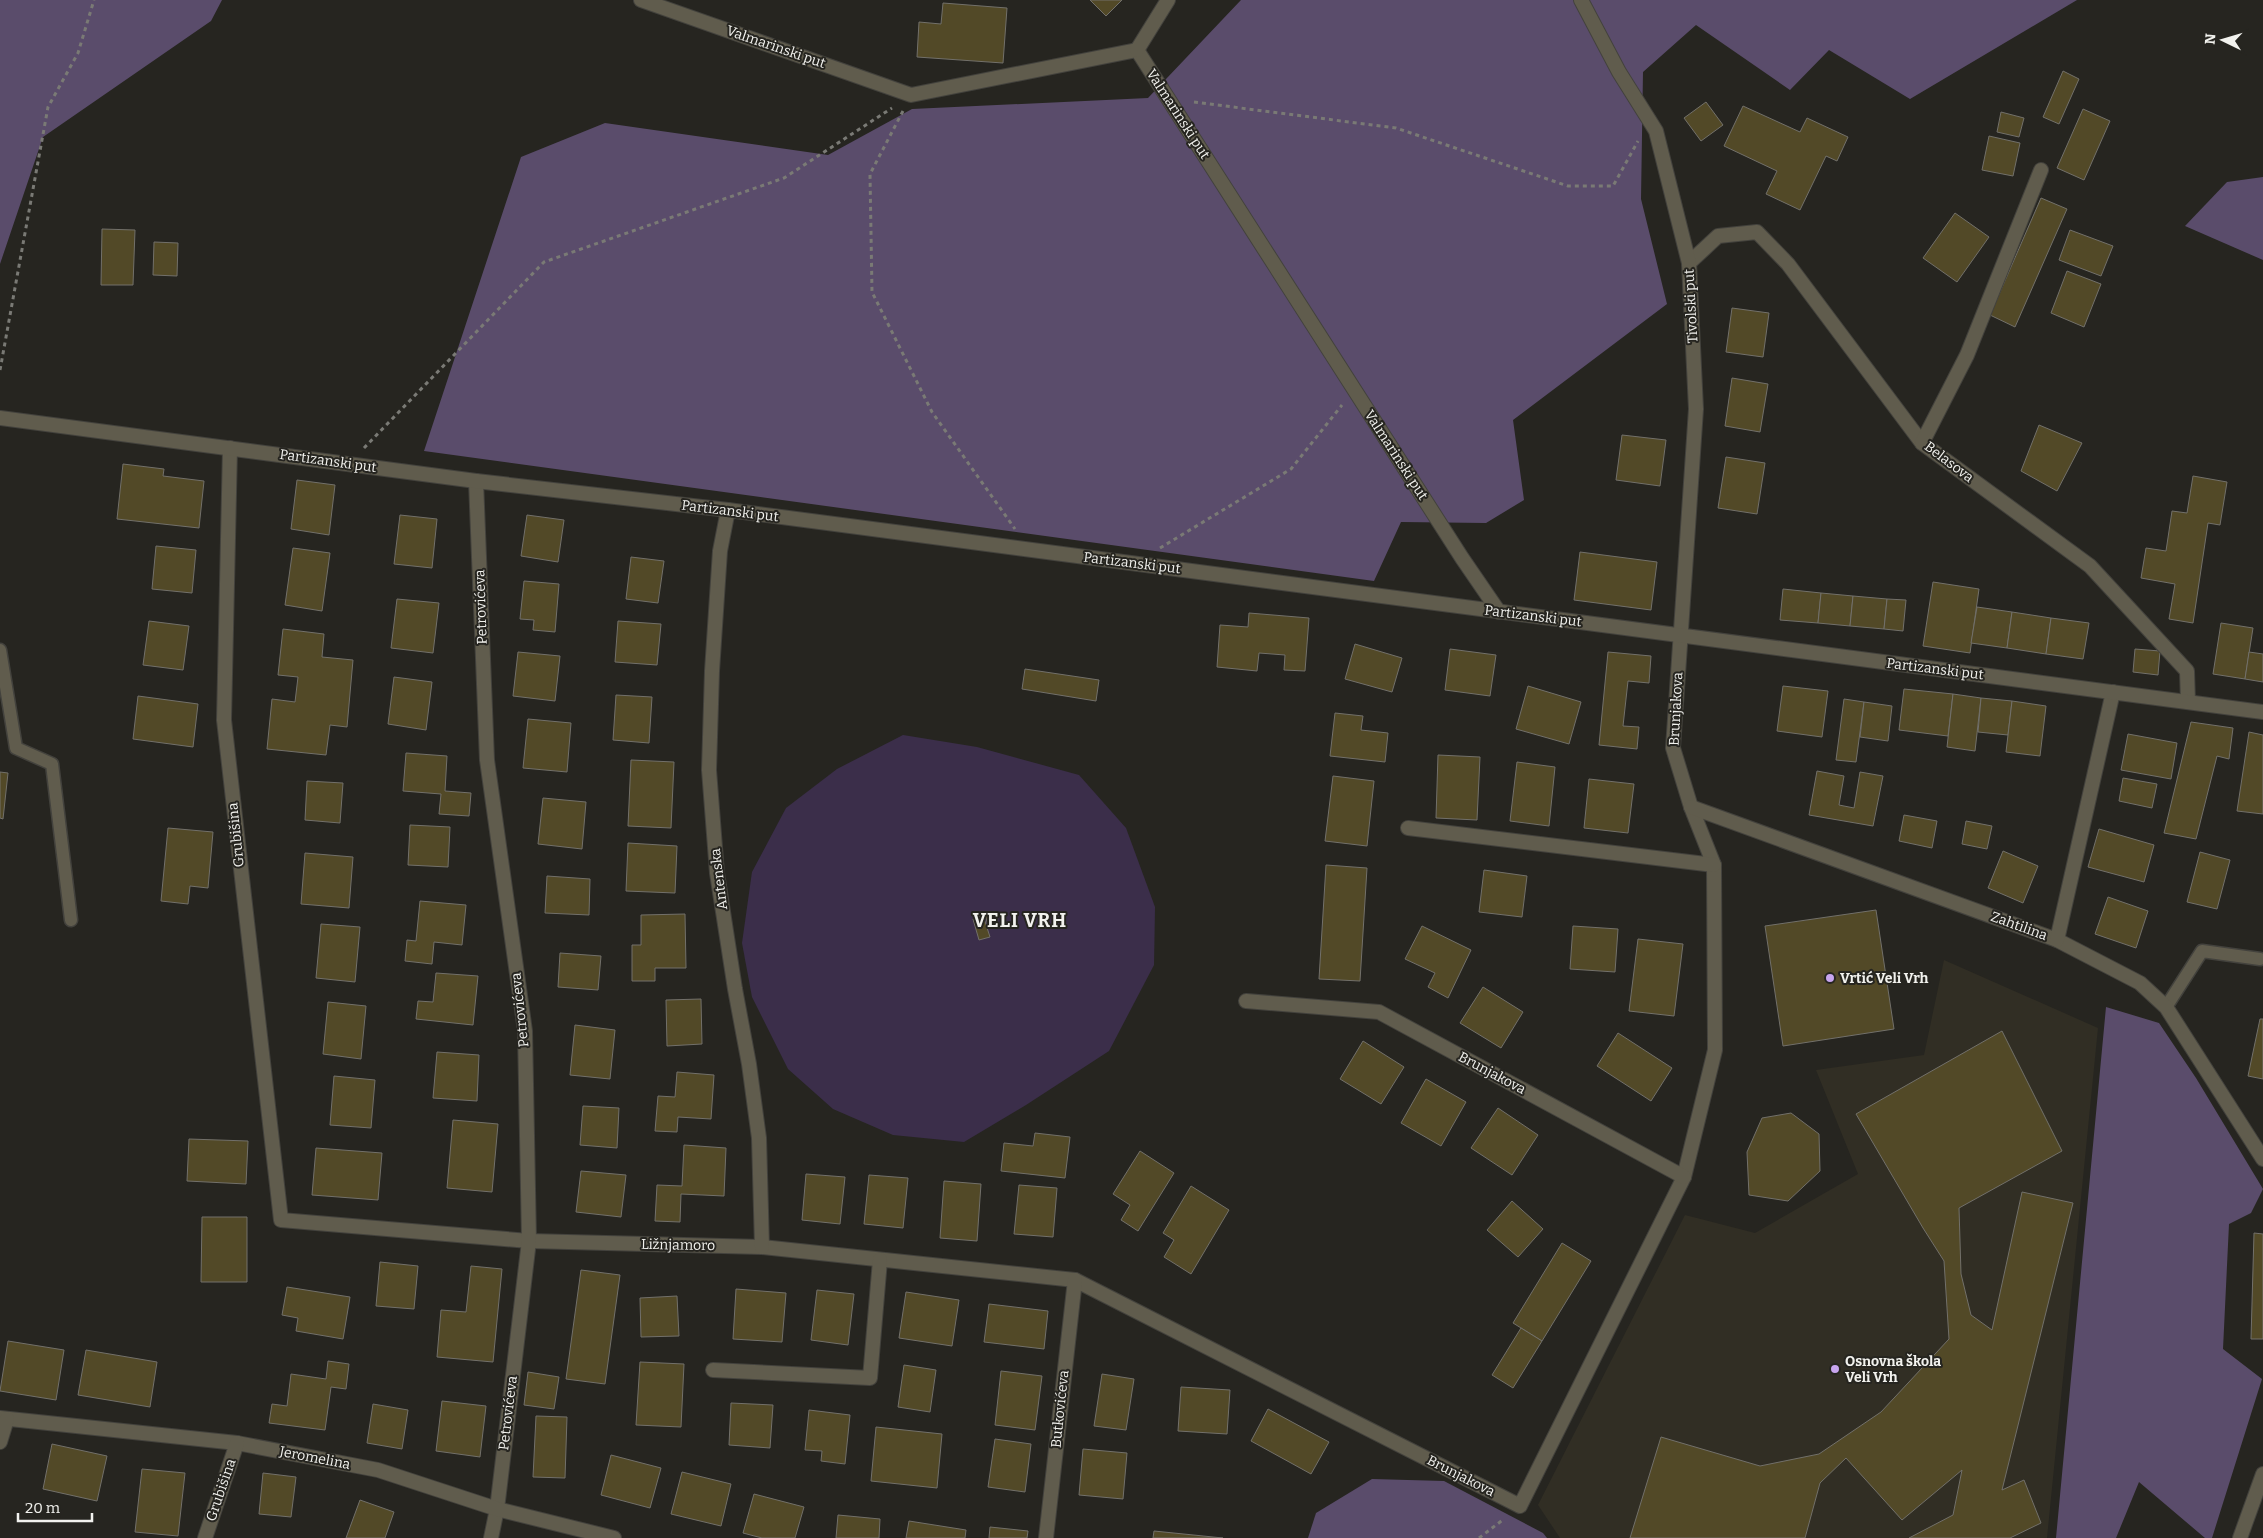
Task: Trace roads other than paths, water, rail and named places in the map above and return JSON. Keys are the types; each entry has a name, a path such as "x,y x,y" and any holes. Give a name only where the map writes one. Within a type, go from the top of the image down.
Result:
{"street":[{"name":"Valmarinski put","path":"642,0 911,95 1137,50 1462,558 1499,612"},
{"path":"1137,50 1168,0"},
{"name":"Tivolski put","path":"1581,0 1619,72 1656,131 1689,263 1696,409 1680,636"},
{"path":"1922,443 1967,355 2041,170"},
{"name":"Belasova","path":"1689,263 1718,236 1757,232 1788,264 1922,443 2090,566 2188,671 2188,702"},
{"name":"Partizanski put","path":"0,418 476,481 728,510 2263,712"},
{"name":"Grubišina","path":"230,448 224,720 280,1220"},
{"name":"Petrovićeva","path":"476,481 487,760 525,1031 529,1241 491,1538"},
{"name":"Antenska","path":"728,510 720,551 712,671 709,770 717,873 735,989 750,1064 759,1138 762,1247"},
{"name":"Brunjakova","path":"1075,1280 1520,1506 1684,1177 1715,1050 1714,865 1691,807 1673,748 1680,636"},
{"path":"2057,940 2113,692"},
{"name":"Zahtilina","path":"1691,807 2057,940 2140,983 2166,1008 2263,1158"},
{"path":"1408,828 1714,865"},
{"name":"Brunjakova","path":"1246,1001 1378,1012 1684,1177"},
{"name":"Ližnjamoro","path":"280,1220 529,1241 762,1247 1075,1280"},
{"path":"713,1370 870,1378 880,1260"},
{"name":"Butkovićeva","path":"1046,1538 1075,1280"},
{"name":"Jeromelina","path":"0,1442 4,1418 237,1443 378,1470 496,1509 614,1538"},
{"name":"Grubišina","path":"205,1538 237,1443"},
{"path":"2240,1538 2263,1474"}],"lane":[{"path":"0,650 16,748 52,764 71,920"},
{"path":"2166,1008 2202,950 2260,958"}],"place":[{"name":"Vrtić Veli Vrh","path":"1830,978"},
{"name":"Osnovna škola Veli Vrh","path":"1835,1369"}],"district":[{"name":"VELI VRH","path":"1020,920"}]}
